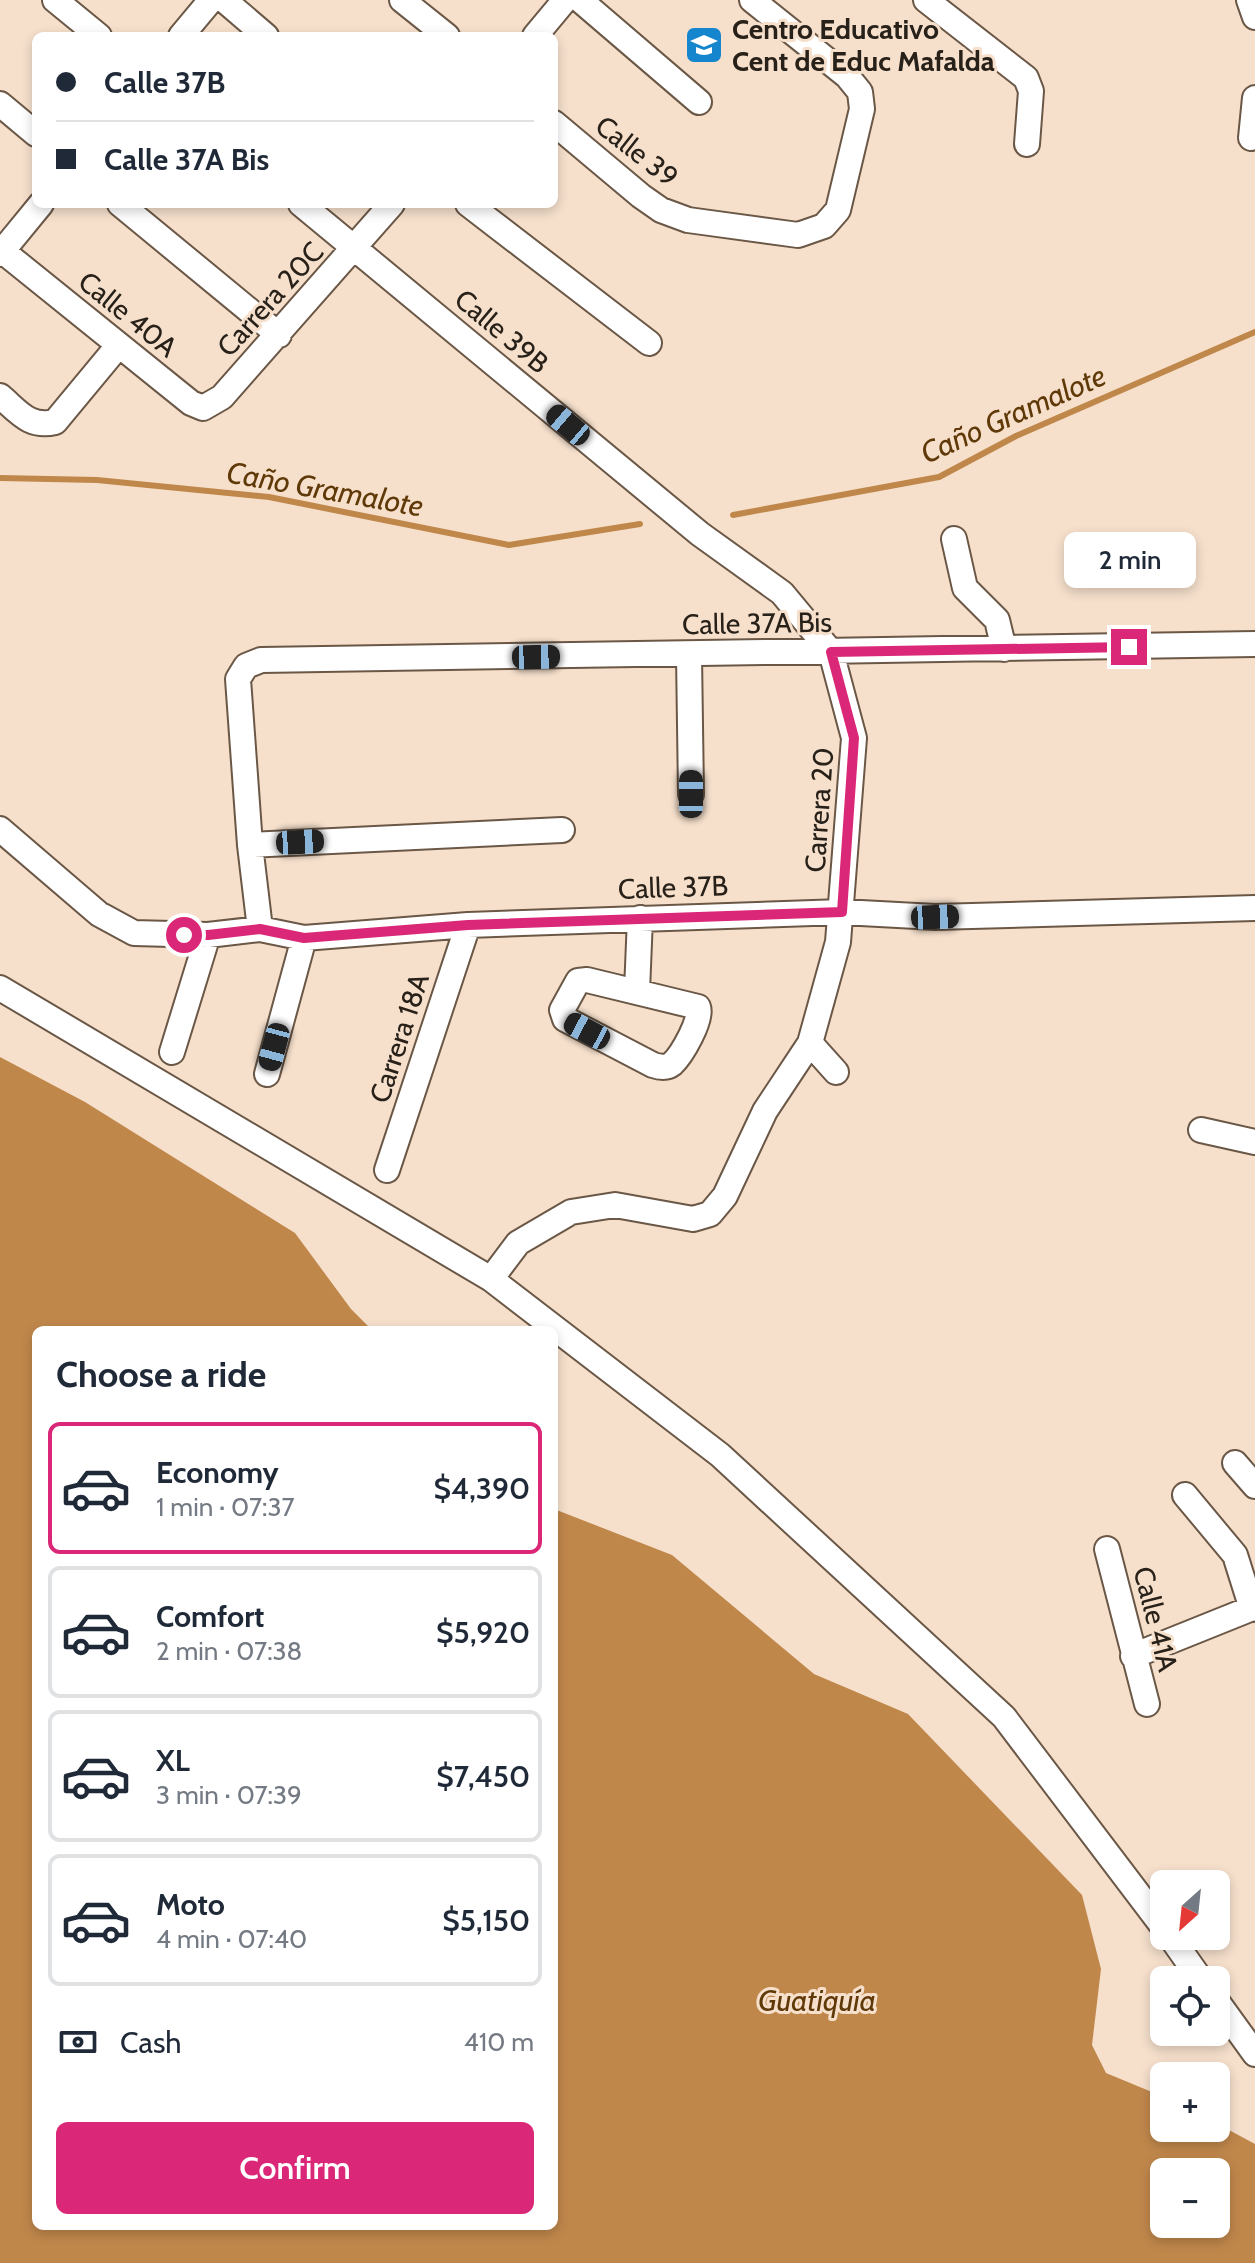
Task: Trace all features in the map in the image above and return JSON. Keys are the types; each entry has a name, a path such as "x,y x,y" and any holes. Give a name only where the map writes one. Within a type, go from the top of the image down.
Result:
{"street":[{"path":"55,0 94,32"},
{"path":"184,32 211,0"},
{"path":"224,0 261,32"},
{"path":"402,0 442,32"},
{"path":"538,32 565,0"},
{"path":"580,0 699,102"},
{"name":"Calle 39","path":"558,126 661,210 688,220 798,235 824,226 838,210 862,109 860,92 847,76 752,0"},
{"path":"926,0 1026,78 1031,91 1027,144"},
{"path":"1249,0 1255,17"},
{"path":"1251,138 1255,98"},
{"path":"0,104 32,131"},
{"path":"1,251 38,208"},
{"path":"125,208 279,335"},
{"name":"Calle 39B","path":"306,208 700,534"},
{"name":"Carrera 20C","path":"222,397 389,208"},
{"path":"473,208 649,343"},
{"name":"Calle 40A","path":"1,251 191,403 203,408 222,397"},
{"path":"0,396 26,418 40,425 55,422 118,346"},
{"name":"Carrera 20","path":"491,1279 518,1243 571,1212 615,1205 693,1219 710,1214 725,1196 765,1111 810,1043 838,942 854,738 831,652 782,593 700,534"},
{"path":"954,539 965,588 997,620 1004,649"},
{"name":"Calle 37A Bis","path":"250,845 238,679 246,666 261,660 1255,644"},
{"path":"689,655 691,794"},
{"name":"Calle 37B","path":"0,829 99,914 134,933 208,935 260,929 304,938 468,925 640,918 842,912 935,917 1255,908"},
{"path":"260,929 250,845 562,830"},
{"path":"637,991 640,918"},
{"name":"Carrera 18A","path":"387,1170 468,925"},
{"path":"172,1052 208,935"},
{"path":"267,1074 304,938"},
{"path":"578,981 637,991 698,1007 699,1021 672,1064 663,1067 653,1065 562,1015 572,987 578,981"},
{"path":"0,988 491,1279 552,1326"},
{"path":"810,1043 836,1072"},
{"path":"1201,1130 1255,1142"},
{"path":"558,1330 720,1455 1004,1717 1150,1910"},
{"path":"1235,1463 1255,1486"},
{"path":"1133,1656 1253,1608 1235,1555 1185,1495"},
{"name":"Calle 41A","path":"1107,1549 1147,1704"},
{"path":"1230,2019 1255,2054"}],"water":[{"name":"Guatiquía","path":"0,1057 85,1102 295,1233 351,1309 368,1326 32,1326 32,2230 558,2230 558,1511 672,1555 814,1674 908,1714 1082,1895 1101,1969 1092,2045 1106,2073 1150,2091 1150,2142 1230,2142 1230,2131 1255,2144 1255,2263 0,2263"}],"waterway":[{"name":"Caño Gramalote","path":"733,515 939,477 1016,436 1255,332"},
{"name":"Caño Gramalote","path":"0,478 97,480 269,497 509,545 640,524"}],"place":[{"name":"Centro Educativo Cent de Educ Mafalda","path":"704,45"}],"route":[{"path":"184,935 260,929 304,938 468,925 842,912 854,738 831,652 1129,647"}]}
